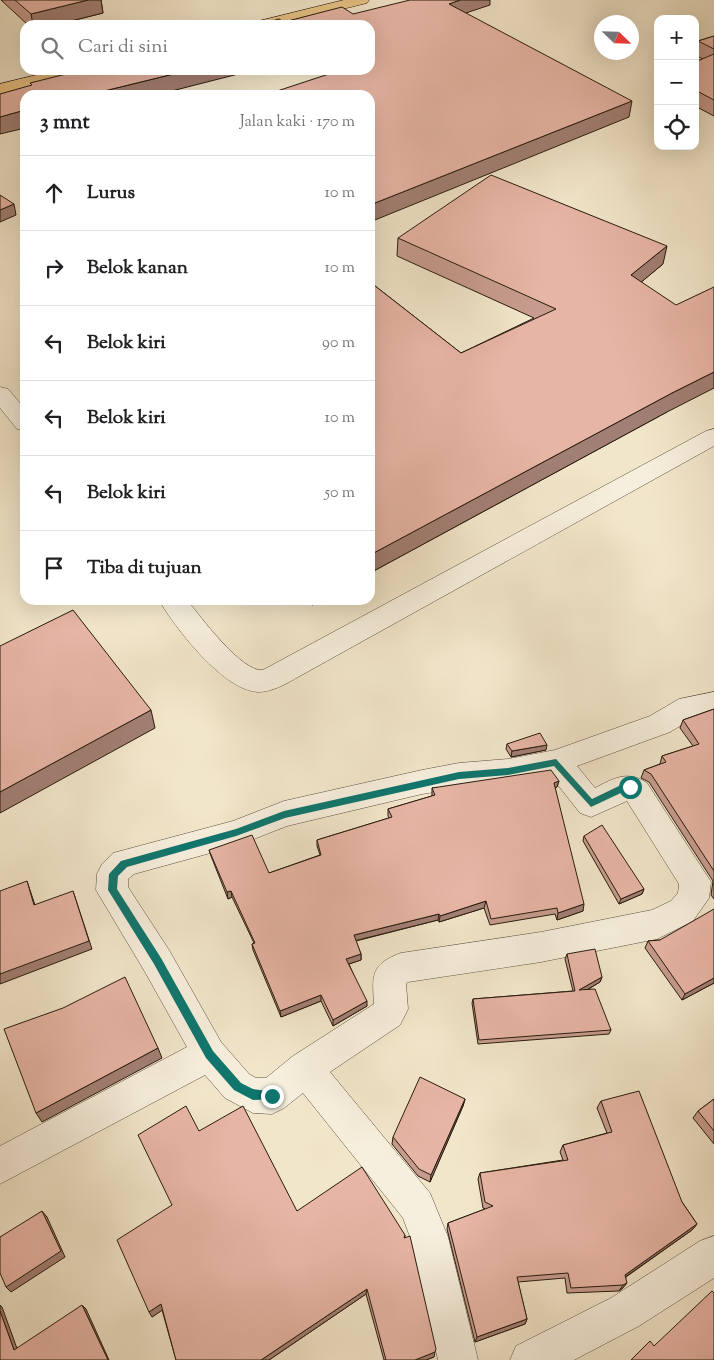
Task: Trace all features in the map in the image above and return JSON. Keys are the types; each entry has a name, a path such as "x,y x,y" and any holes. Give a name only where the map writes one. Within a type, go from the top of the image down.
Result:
{"main road":[{"path":"280,20 362,0"},
{"path":"0,89 56,75"}],"street":[{"path":"0,394 20,418"},
{"path":"176,605 214,650 240,674 256,681 266,680 288,670 714,436"},
{"path":"556,762 591,804 624,788 630,787 637,792 695,882 693,898 682,911 657,924 541,948 401,968 389,977 391,1009 388,1014 305,1068 272,1096 253,1095 237,1086 210,1054 157,961 112,890 113,874 124,863 236,833 284,814 422,782 508,771 556,762 660,724 689,707 714,703"},
{"path":"0,1166 210,1054"},
{"path":"305,1068 417,1206 429,1237 458,1360"},
{"path":"530,1360 588,1334 680,1279 714,1255"}],"building":[{"path":"15,0 88,0 31,14"},
{"path":"410,0 460,0 449,4 632,101 375,203 375,90 280,90 326,75 375,75 375,20 292,20 342,7 353,14"},
{"path":"714,36 714,49 699,42"},
{"path":"714,54 714,100 699,92 699,60"},
{"path":"62,75 170,75 108,90 20,90 20,111 0,117 0,94 32,85 30,83"},
{"path":"491,175 667,246 631,275 676,305 714,287 714,372 375,552 375,286 461,353 556,309 398,238"},
{"path":"0,195 14,204 0,210"},
{"path":"73,610 151,710 0,792 0,646"},
{"path":"714,709 714,871 651,774 644,770 666,762 662,756 699,744 683,720"},
{"path":"540,733 547,745 512,751 507,744"},
{"path":"551,770 559,781 554,783 584,904 558,913 557,908 491,919 486,901 440,916 439,914 354,935 361,954 346,959 367,1001 333,1020 321,995 280,1011 252,944 255,943 231,891 227,892 209,850 252,835 269,873 321,855 317,840 392,817 388,809 435,795 432,788"},
{"path":"602,825 644,889 621,899 584,836"},
{"path":"27,881 34,905 73,891 89,941 0,974 0,891"},
{"path":"714,909 714,978 685,994 648,941 660,940"},
{"path":"595,949 602,977 579,990 595,989 611,1030 479,1040 473,999 575,991 567,954"},
{"path":"125,977 158,1048 36,1113 4,1029 63,1008"},
{"path":"420,1077 465,1099 431,1175 419,1169 393,1137"},
{"path":"639,1091 682,1202 697,1224 625,1275 627,1283 623,1285 571,1288 568,1273 517,1277 527,1319 477,1337 448,1223 493,1206 485,1202 480,1173 568,1160 563,1145 612,1132 601,1101"},
{"path":"714,1099 714,1131 698,1111"},
{"path":"186,1106 199,1131 243,1106 297,1211 362,1167 405,1235 404,1238 410,1236 436,1349 435,1352 415,1360 386,1360 367,1289 261,1360 176,1360 161,1304 149,1312 117,1240 172,1205 138,1135"},
{"path":"42,1211 61,1251 6,1287 0,1273 0,1237"},
{"path":"712,1291 714,1293 714,1360 631,1360 650,1341 654,1346"},
{"path":"82,1305 108,1360 0,1360 0,1311 14,1350"}],"route":[{"path":"272,1096 253,1095 237,1086 210,1054 157,961 112,890 113,874 124,863 236,833 284,814 422,782 459,776 508,771 556,762 591,804 630,787"}]}
